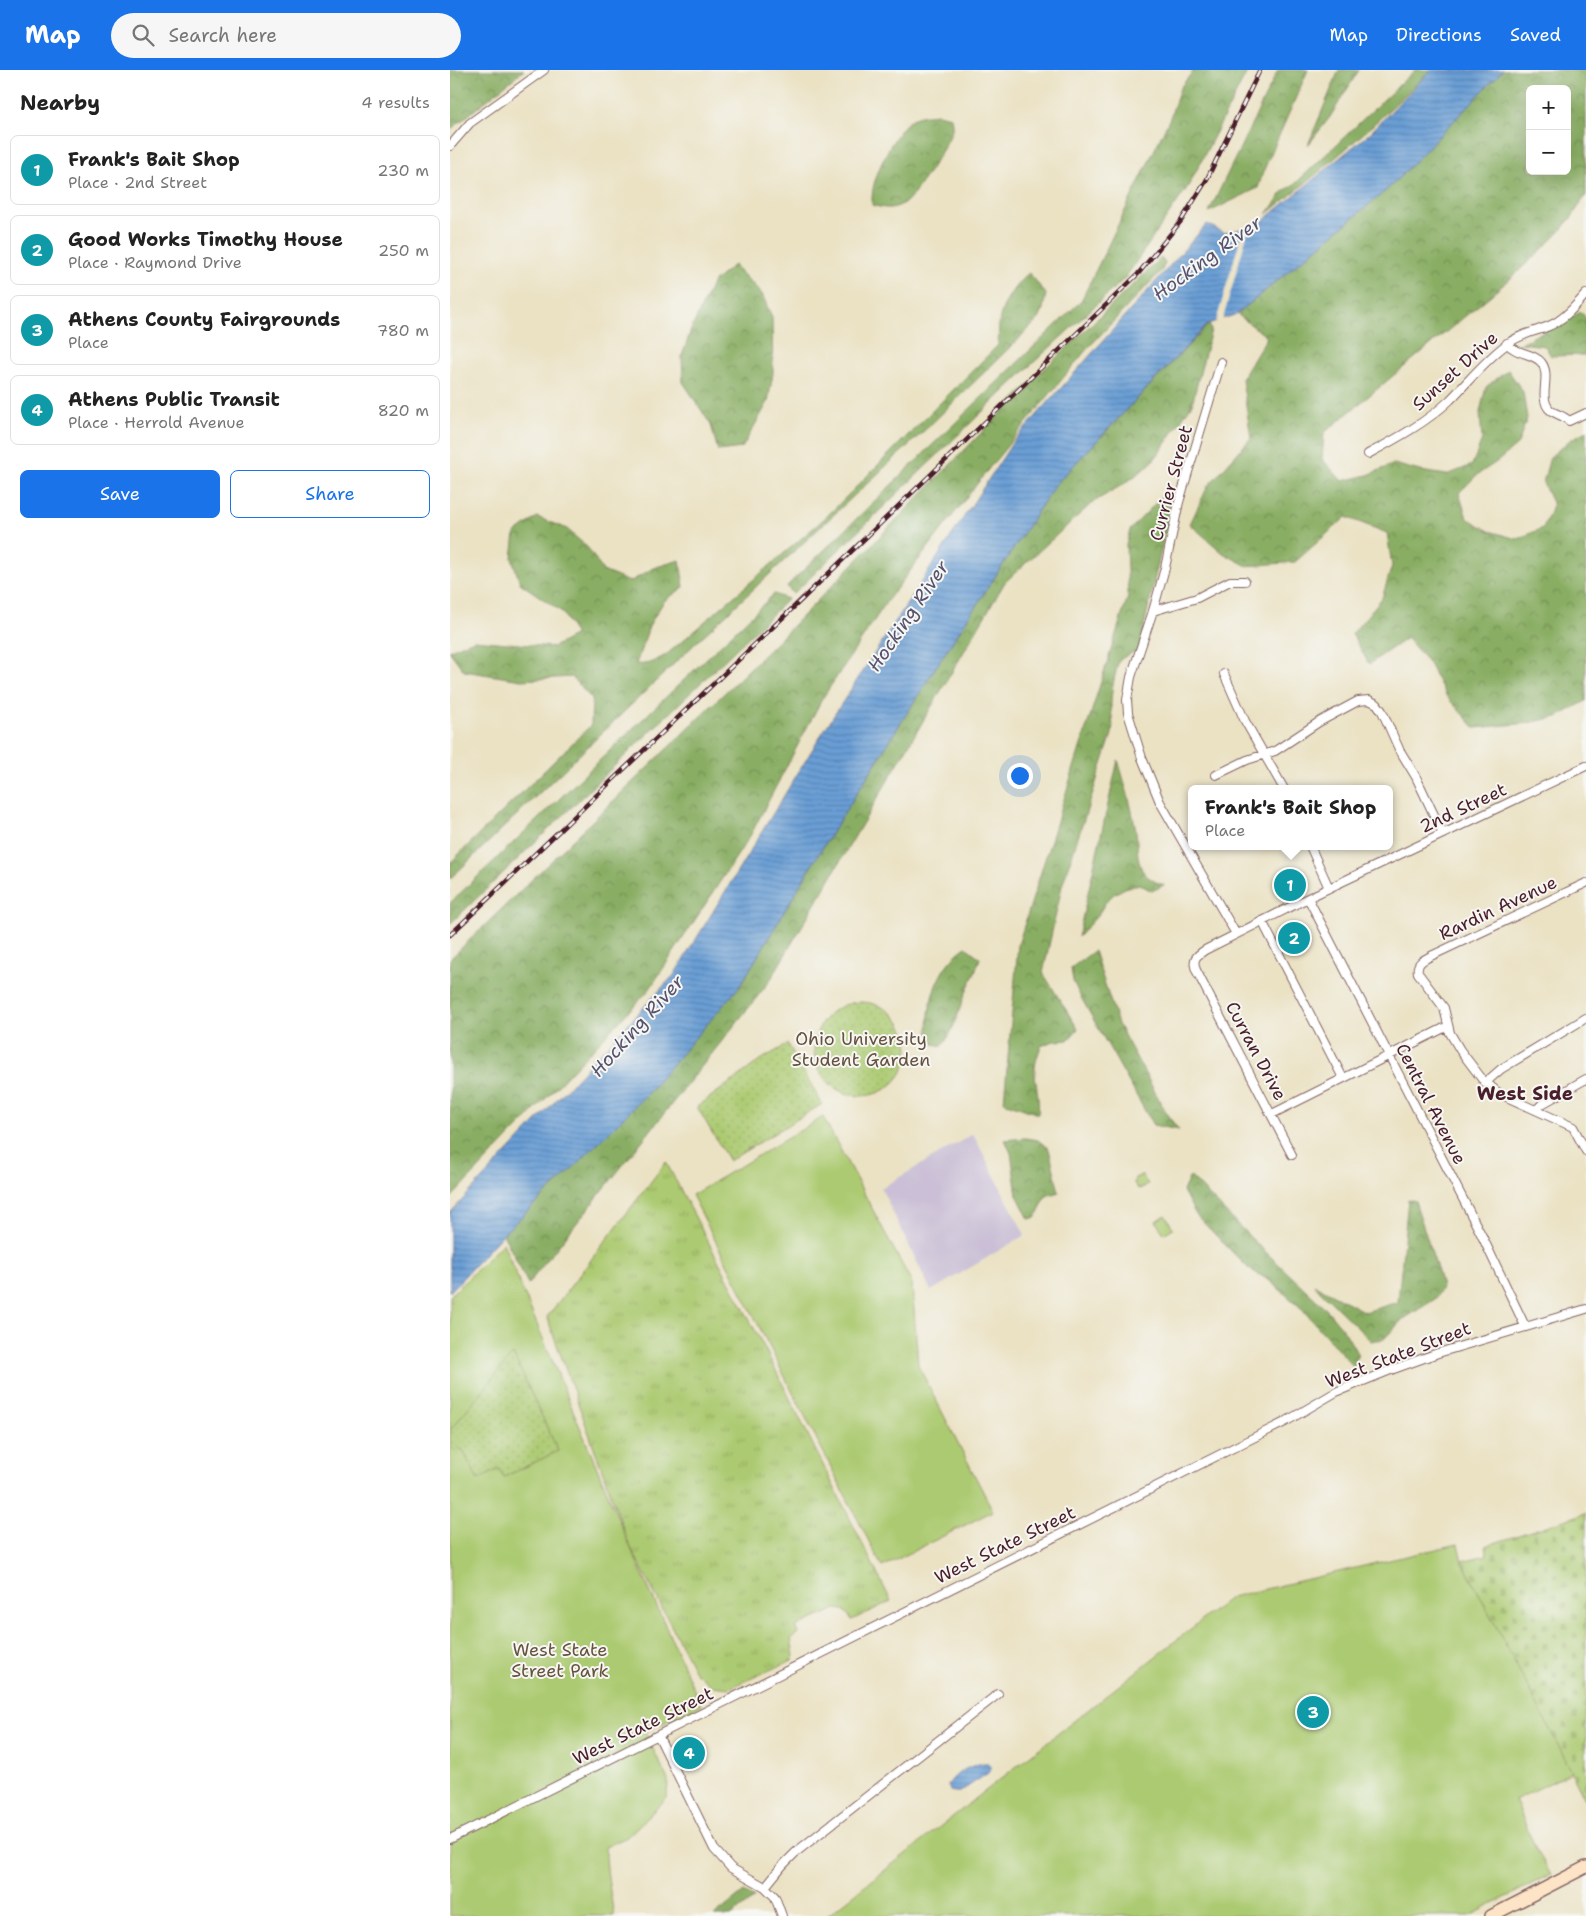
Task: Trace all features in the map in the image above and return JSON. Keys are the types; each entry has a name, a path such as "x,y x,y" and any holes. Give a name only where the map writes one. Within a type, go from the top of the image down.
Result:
{"main road":[{"path":"1492,1916 1586,1867"}],"street":[{"path":"450,146 470,123 544,70"},
{"name":"Sunset Drive","path":"1368,454 1394,440 1438,411 1507,343 1524,334 1550,326 1562,319 1586,294"},
{"path":"1507,343 1514,351 1531,356 1542,363 1545,368 1546,403 1549,409 1569,421 1586,413"},
{"name":"Currier Street","path":"1221,362 1182,493 1153,611 1131,677 1127,700 1128,713 1142,758 1160,802 1236,934"},
{"path":"1153,611 1197,598 1230,581 1245,581"},
{"path":"1224,674 1237,706 1282,785"},
{"path":"1216,775 1247,760 1284,746 1318,722 1358,701 1372,701 1382,711 1398,748 1416,777 1443,834"},
{"name":"2nd Street","path":"1194,960 1205,950 1308,898 1586,766"},
{"path":"1312,850 1329,888"},
{"name":"Rardin Avenue","path":"1448,1026 1444,1008 1418,973 1418,966 1422,961 1586,883"},
{"name":"Central Avenue","path":"1308,898 1486,1244 1525,1326"},
{"path":"1262,921 1343,1078"},
{"name":"Curran Drive","path":"1194,960 1196,970 1292,1155"},
{"path":"1486,1082 1501,1069 1586,1018"},
{"path":"1272,1114 1448,1026 1467,1061 1486,1082 1500,1094 1573,1127 1586,1151"},
{"path":"1536,1110 1542,1104 1586,1079"},
{"name":"West State Street","path":"450,1839 1276,1426 1336,1392 1438,1353 1586,1309"},
{"path":"765,1887 796,1852 998,1694"},
{"path":"658,1735 714,1849 731,1868 765,1887 774,1897 782,1916"}],"shaded area":[{"path":"973,1134 1025,1235 931,1291 881,1188"}],"green space":[{"path":"450,70 524,70 450,130"},
{"path":"1194,70 1248,70 1189,185 1125,278 1031,365 793,594 787,586 1081,301 1170,118 1180,88"},
{"path":"1278,70 1308,70 1263,172 1258,188 1209,212"},
{"path":"1339,70 1359,70 1330,117 1308,145"},
{"path":"1415,70 1430,70 1351,145 1267,214 1283,192 1296,183"},
{"path":"1503,70 1586,70 1586,195 1572,217 1555,237 1509,280 1324,433 1322,459 1342,481 1368,475 1394,464 1420,471 1447,475 1472,465 1482,440 1480,412 1486,387 1508,370 1523,392 1527,418 1518,444 1477,475 1459,493 1467,518 1489,531 1517,539 1543,528 1553,505 1543,483 1550,457 1570,440 1586,431 1586,701 1557,717 1528,723 1475,728 1447,697 1428,662 1407,638 1369,664 1352,634 1382,598 1392,566 1387,533 1346,517 1295,562 1247,566 1223,553 1190,524 1208,486 1251,438 1242,379 1267,337 1237,314 1389,188"},
{"path":"938,114 951,117 952,131 916,190 906,202 893,208 872,205 873,189 878,171 894,139 907,123 914,118"},
{"path":"1161,258 1165,263 1162,270 1087,349 990,467 887,601 822,699 750,836 649,990 450,1199 450,959 773,646 1037,376"},
{"path":"734,265 762,294 772,318 773,373 768,402 742,448 718,451 711,425 683,382 682,356 691,330 713,282"},
{"path":"1029,273 1046,294 1043,309 1037,321 926,429 703,636 450,879 450,863 591,725 592,697 572,677 521,680 464,671 450,652 450,650 474,640 553,647 576,635 562,612 520,583 512,558 515,533 537,517 567,529 588,548 603,571 630,582 653,568 680,560 684,587 664,601 650,624 636,664 648,663 659,659 825,518 998,345 999,320 1004,305 1015,287"},
{"path":"1581,312 1586,318 1586,355 1551,356 1545,346 1521,343"},
{"path":"1209,324 1211,330 1192,404 1157,456 1148,466 1127,482 1092,503 1005,582 769,982 528,1284 503,1234 566,1175 740,986 815,860 934,670 1055,485"},
{"path":"1168,490 1173,497 1139,649 1119,660 1112,694 1112,734 1062,886 1043,973 1078,1029 1068,1040 1054,1041 1041,1046 1035,1070 1038,1114 1004,1102 1018,945 1128,596 1126,545 1130,530"},
{"path":"774,594 788,599 450,924 450,903"},
{"path":"1118,760 1136,832 1140,865 1144,873 1154,881 1164,885 1152,891 1139,884 1114,894 1078,937"},
{"path":"966,947 980,958 977,968 953,1028 946,1040 942,1046 929,1043 929,1016 934,990 940,977 955,955"},
{"path":"1094,951 1118,1024 1168,1116 1179,1130 1153,1125 1079,994 1073,981 1071,968"},
{"name":"Ohio University Student Garden","path":"861,1002 879,1005 894,1016 905,1031 908,1049 905,1067 894,1082 879,1093 861,1096 843,1093 828,1082 817,1067 814,1049 817,1031 828,1016 843,1005"},
{"name":"Ohio University Student Garden","path":"788,1044 822,1104 729,1161 697,1107 762,1059"},
{"path":"823,1117 912,1283 918,1365 993,1511 882,1567 692,1195"},
{"path":"1025,1138 1038,1140 1049,1149 1059,1192 1046,1196 1036,1217 1029,1219 1017,1195 1011,1153 1005,1140"},
{"path":"666,1162 766,1351 891,1601 852,1620 844,1610 836,1609 795,1627 798,1633 791,1639 794,1656 792,1660 730,1688 712,1686 695,1672 628,1542 547,1317"},
{"path":"1141,1175 1148,1184 1141,1189 1137,1188 1134,1183 1135,1178"},
{"path":"1190,1176 1251,1238 1328,1311 1345,1332 1358,1355 1354,1367 1300,1307 1270,1281 1248,1268 1196,1215 1183,1191"},
{"path":"1408,1199 1415,1201 1442,1288 1435,1299 1402,1320 1384,1339 1371,1341 1313,1284 1365,1312 1398,1302"},
{"path":"1165,1215 1173,1228 1164,1234 1156,1221"},
{"name":"West State Street Park","path":"503,1243 628,1542 701,1705 645,1732 668,1780 667,1798 627,1837 605,1847 614,1916 450,1916 450,1296"},
{"path":"513,1354 558,1451 504,1477 499,1469 478,1480 462,1449 456,1452 450,1446 450,1430"},
{"path":"1586,1513 1586,1801 1462,1561 1487,1555 1485,1546"},
{"path":"1458,1544 1462,1561 1572,1772 1515,1800 1536,1849 1551,1874 1470,1916 827,1916 1231,1597"},
{"path":"744,1892 754,1898 731,1916 714,1916"}],"water":[{"name":"Hocking River","path":"1431,70 1503,70 1389,188 1237,314 1208,324 1055,485 934,670 815,860 740,986 647,1094 566,1175 503,1234 450,1292 450,1213 674,975 823,732 1013,442 1207,224 1224,233 1258,225 1371,132"},
{"path":"988,1763 991,1766 988,1773 960,1792 950,1791 948,1785 955,1776 968,1768"}],"pier":[{"path":"1250,224 1222,322 1215,325 1244,226"}],"railway":[{"path":"450,935 795,606 1138,274 1181,221 1206,181 1260,70"}],"place":[{"name":"Frank's Bait Shop","path":"1290,885"},
{"name":"Good Works Timothy House","path":"1294,938"},
{"name":"Athens County Fairgrounds","path":"1313,1712"},
{"name":"Athens Public Transit","path":"689,1753"}],"district":[{"name":"West Side","path":"1525,1093"}]}
